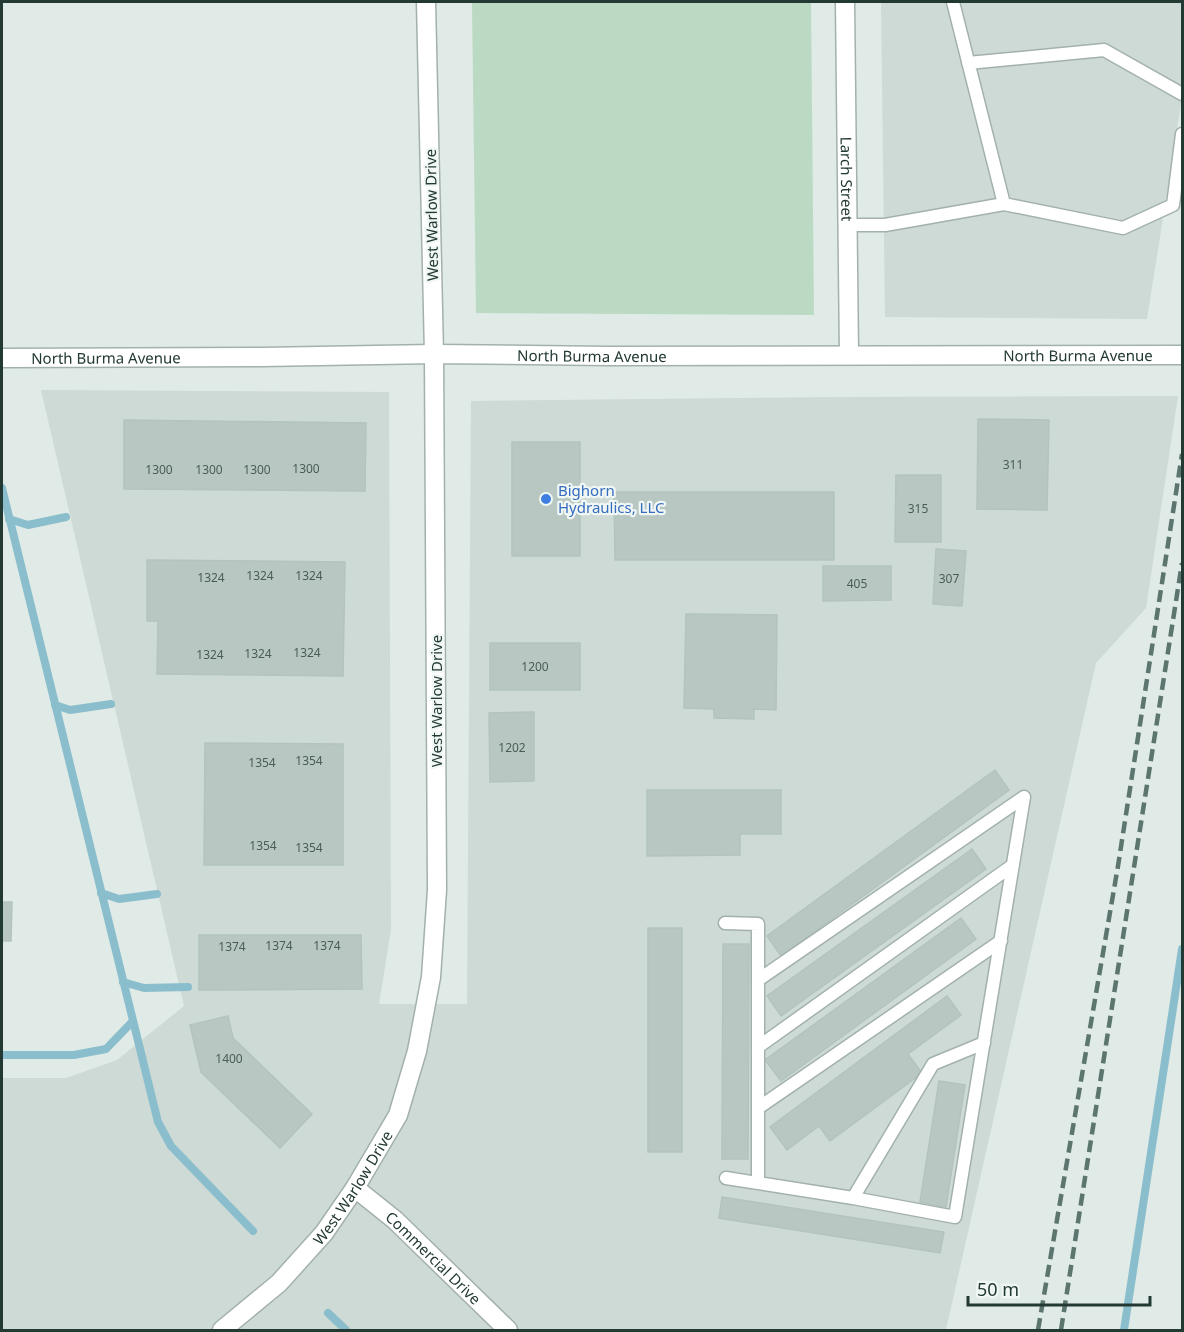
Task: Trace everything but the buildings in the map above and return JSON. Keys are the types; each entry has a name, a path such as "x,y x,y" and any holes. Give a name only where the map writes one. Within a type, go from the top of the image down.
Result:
{"street":[{"name":"West Warlow Drive","path":"222,1330 279,1283 324,1233 355,1188 398,1115 417,1051 431,977 437,890 434,354 426,2"},
{"name":"Larch Street","path":"845,2 849,355"},
{"name":"North Burma Avenue","path":"2,358 434,354 1182,355"},
{"name":"Commercial Drive","path":"355,1188 395,1220 508,1330"}],"lane":[{"path":"953,2 1004,204"},
{"path":"968,63 1104,50 1182,94"},
{"path":"847,225 885,225 1004,204 1123,228 1173,205 1182,134"},
{"path":"726,1178 955,1217 1024,797 758,980"},
{"path":"758,1047 1013,866"},
{"path":"725,924 758,924 758,1182"},
{"path":"758,1107 1000,941"},
{"path":"853,1198 933,1064 984,1043"}],"shaded area":[{"path":"881,2 1182,2 1182,98 1147,319 885,317"},
{"path":"41,390 389,392 391,930 379,1004 467,1004 471,401 1178,396 1146,608 1096,663 946,1330 2,1330 2,1078 66,1078 117,1060 184,1006"}],"green space":[{"path":"472,2 811,2 814,315 476,313"}],"waterway":[{"path":"2,488 158,1122 171,1146 253,1231"},
{"path":"9,519 28,525 66,517"},
{"path":"55,705 70,710 111,704"},
{"path":"101,893 119,899 157,894"},
{"path":"1124,1330 1182,949"},
{"path":"123,982 144,988 188,987"},
{"path":"2,1055 74,1055 106,1049 133,1021"},
{"path":"328,1313 346,1330"}],"railway":[{"path":"1038,1330 1118,866 1182,454"},
{"path":"1061,1330 1182,563"}],"place":[{"name":"Bighorn Hydraulics, LLC","path":"546,499"}]}
